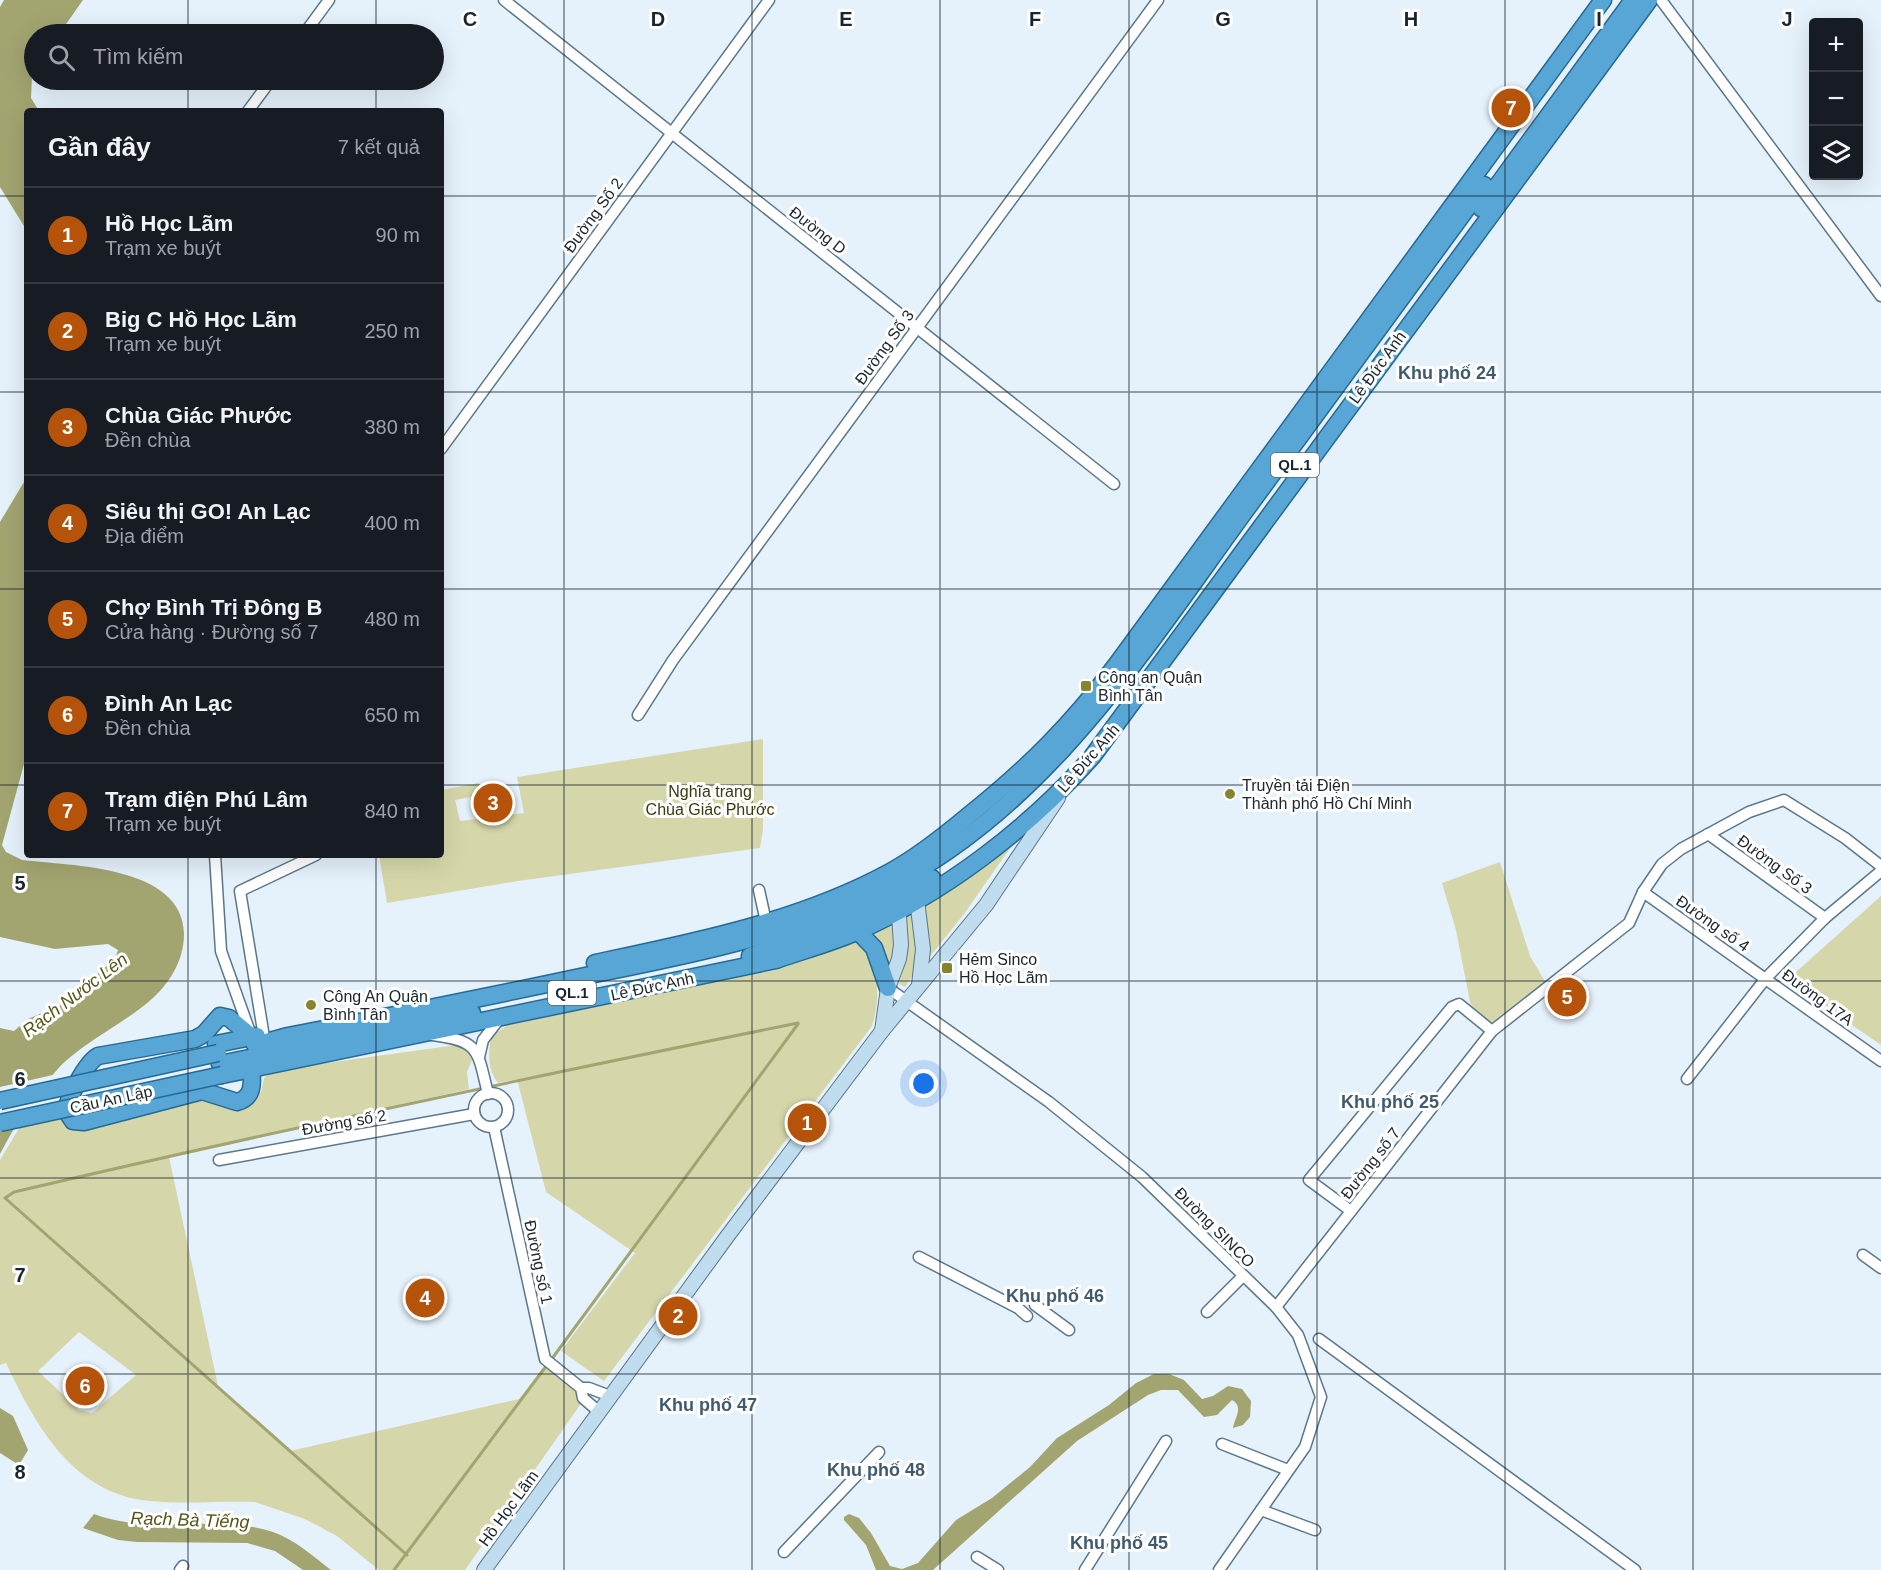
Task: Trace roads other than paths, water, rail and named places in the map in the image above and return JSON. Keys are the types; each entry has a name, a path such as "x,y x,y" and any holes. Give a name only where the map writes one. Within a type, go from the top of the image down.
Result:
{"highway":[{"name":"Lê Đức Anh","path":"912,881 1044,751 1086,705 1603,0"},
{"name":"Lê Đức Anh","path":"219,1059 251,1070 426,1034 776,960 853,926 896,890 912,881 1025,787 1122,681 1619,0"},
{"name":"Lê Đức Anh","path":"912,881 955,877 1066,786 1128,710 1564,105 1633,0"},
{"name":"Lê Đức Anh","path":"219,1059 259,1040 693,955 761,938 896,890 912,881 948,868 1027,809 1072,769 1564,105 1649,0"},
{"path":"1066,786 1072,769"},
{"name":"Lê Đức Anh","path":"412,1011 442,997 766,921 818,904 896,890"},
{"name":"Lê Đức Anh","path":"219,1059 736,960 853,926"},
{"path":"853,926 878,956 888,988"},
{"path":"251,1070 248,1097 237,1102 202,1091 84,1122 73,1121 66,1112 74,1090 90,1063 99,1056 195,1039 204,1034 220,1016 229,1018 259,1040"},
{"name":"Cầu An Lập","path":"0,1090 219,1059"},
{"name":"Cầu An Lập","path":"0,1101 219,1059"},
{"name":"Cầu An Lập","path":"0,1111 219,1059"},
{"name":"Cầu An Lập","path":"0,1123 219,1059"}],"main road":[{"name":"Hồ Học Lãm","path":"484,1570 598,1411 882,1031 910,1001 919,985 986,905 1066,786"},
{"name":"Hồ Học Lãm","path":"912,881 923,949 919,985"},
{"name":"Hồ Học Lãm","path":"882,1031 888,988 899,959 896,890"}],"street":[{"path":"311,24 329,0"},
{"name":"Đường D","path":"504,0 1114,484"},
{"name":"Đường Số 2","path":"444,445 769,0"},
{"name":"Đường Số 3","path":"639,715 673,660 1158,0"},
{"path":"1661,0 1881,296"},
{"path":"250,108 264,90"},
{"path":"1708,834 1749,812 1784,800 1845,838 1881,866"},
{"name":"Đường Số 3","path":"1708,834 1825,918"},
{"name":"Đường số 7","path":"1276,1307 1492,1031 1629,923 1643,892 1662,864 1681,849 1708,834"},
{"path":"215,858 220,951 259,1040"},
{"path":"259,1040 240,891 310,858"},
{"path":"1687,1079 1766,978 1825,918 1881,871"},
{"path":"759,890 766,921"},
{"name":"Đường số 4","path":"1643,892 1766,978"},
{"name":"Đường 17A","path":"1766,978 1881,1061"},
{"name":"Đường SINCO","path":"888,988 910,1001 1048,1102 1142,1177 1276,1307 1298,1335 1321,1397 1305,1447 1219,1570"},
{"path":"1351,1211 1309,1180 1452,1006 1459,1004 1492,1031"},
{"path":"479,1057 483,1040 500,1018"},
{"path":"426,1034 461,1039 469,1043 479,1057 488,1094"},
{"path":"488,1094 499,1096 507,1110 504,1121 494,1127 484,1126 474,1114 478,1099 488,1094"},
{"name":"Đường số 2","path":"219,1160 474,1114"},
{"name":"Đường số 1","path":"494,1127 545,1359 581,1388 589,1388 610,1396"},
{"path":"1863,1255 1881,1268"},
{"path":"919,1257 1018,1308 1027,1316"},
{"path":"1207,1312 1243,1276"},
{"path":"1035,1305 1069,1330"},
{"path":"1319,1340 1635,1570"},
{"name":"Đường số 1","path":"581,1388 583,1398 598,1411"},
{"path":"1085,1570 1135,1494 1166,1441"},
{"path":"1221,1444 1288,1470"},
{"path":"784,1552 879,1452"},
{"path":"1261,1510 1315,1530"},
{"path":"977,1557 998,1570"}],"water":[{"path":"4,0 83,0 66,24 24,24 24,90 31,90 31,98 37,108 24,108 24,226 0,187 0,7"},
{"name":"Rạch Nước Lên","path":"24,482 24,764 2,845 6,852 22,860 95,868 121,873 145,882 165,894 179,911 184,934 182,952 176,968 160,990 143,1007 77,1052 56,1071 33,1101 0,1154 0,1028 14,1031 28,1019 61,1005 115,959 118,950 108,944 55,949 0,937 0,522"},
{"path":"1154,1374 1169,1374 1184,1380 1202,1399 1213,1396 1228,1386 1242,1389 1251,1401 1250,1417 1243,1425 1233,1428 1238,1406 1232,1400 1217,1415 1204,1417 1178,1390 1161,1390 1148,1395 1077,1441 933,1570 876,1570 866,1545 844,1520 844,1517 849,1514 859,1518 871,1533 890,1566 902,1569 918,1563 956,1520 992,1498 1030,1467 1057,1438 1109,1405 1136,1383"},
{"path":"0,1408 13,1416 28,1450 19,1465 0,1453"},
{"name":"Rạch Bà Tiếng","path":"94,1514 138,1523 229,1524 273,1532 289,1539 331,1570 303,1570 275,1551 247,1543 118,1540 83,1528"}],"waterway":[{"path":"407,1555 5,1198 14,1192 112,1169 798,1023"},
{"path":"551,1360 798,1024"},
{"path":"394,1570 547,1365"}],"place":[{"name":"Trạm điện Phú Lâm","path":"1511,108"},
{"name":"Công an Quận Bình Tân","path":"1086,686"},
{"name":"Truyền tải Điện Thành phố Hồ Chí Minh","path":"1230,794"},
{"name":"Chùa Giác Phước","path":"493,803"},
{"name":"Hẻm Sinco Hồ Học Lãm","path":"947,968"},
{"name":"Chợ Bình Trị Đông B","path":"1567,997"},
{"name":"Công An Quận Bình Tân","path":"311,1005"},
{"name":"Hồ Học Lãm","path":"807,1123"},
{"name":"Siêu thị GO! An Lạc","path":"425,1298"},
{"name":"Big C Hồ Học Lãm","path":"678,1316"},
{"name":"Đình An Lạc","path":"85,1386"}],"district":[{"name":"Khu phố 24","path":"1447,373"},
{"name":"Khu phố 25","path":"1390,1102"},
{"name":"Khu phố 46","path":"1055,1296"},
{"name":"Khu phố 47","path":"708,1405"},
{"name":"Khu phố 48","path":"876,1470"},
{"name":"Khu phố 45","path":"1119,1543"}],"park label":[{"name":"Nghĩa trang Chùa Giác Phước","path":"710,800"}]}
